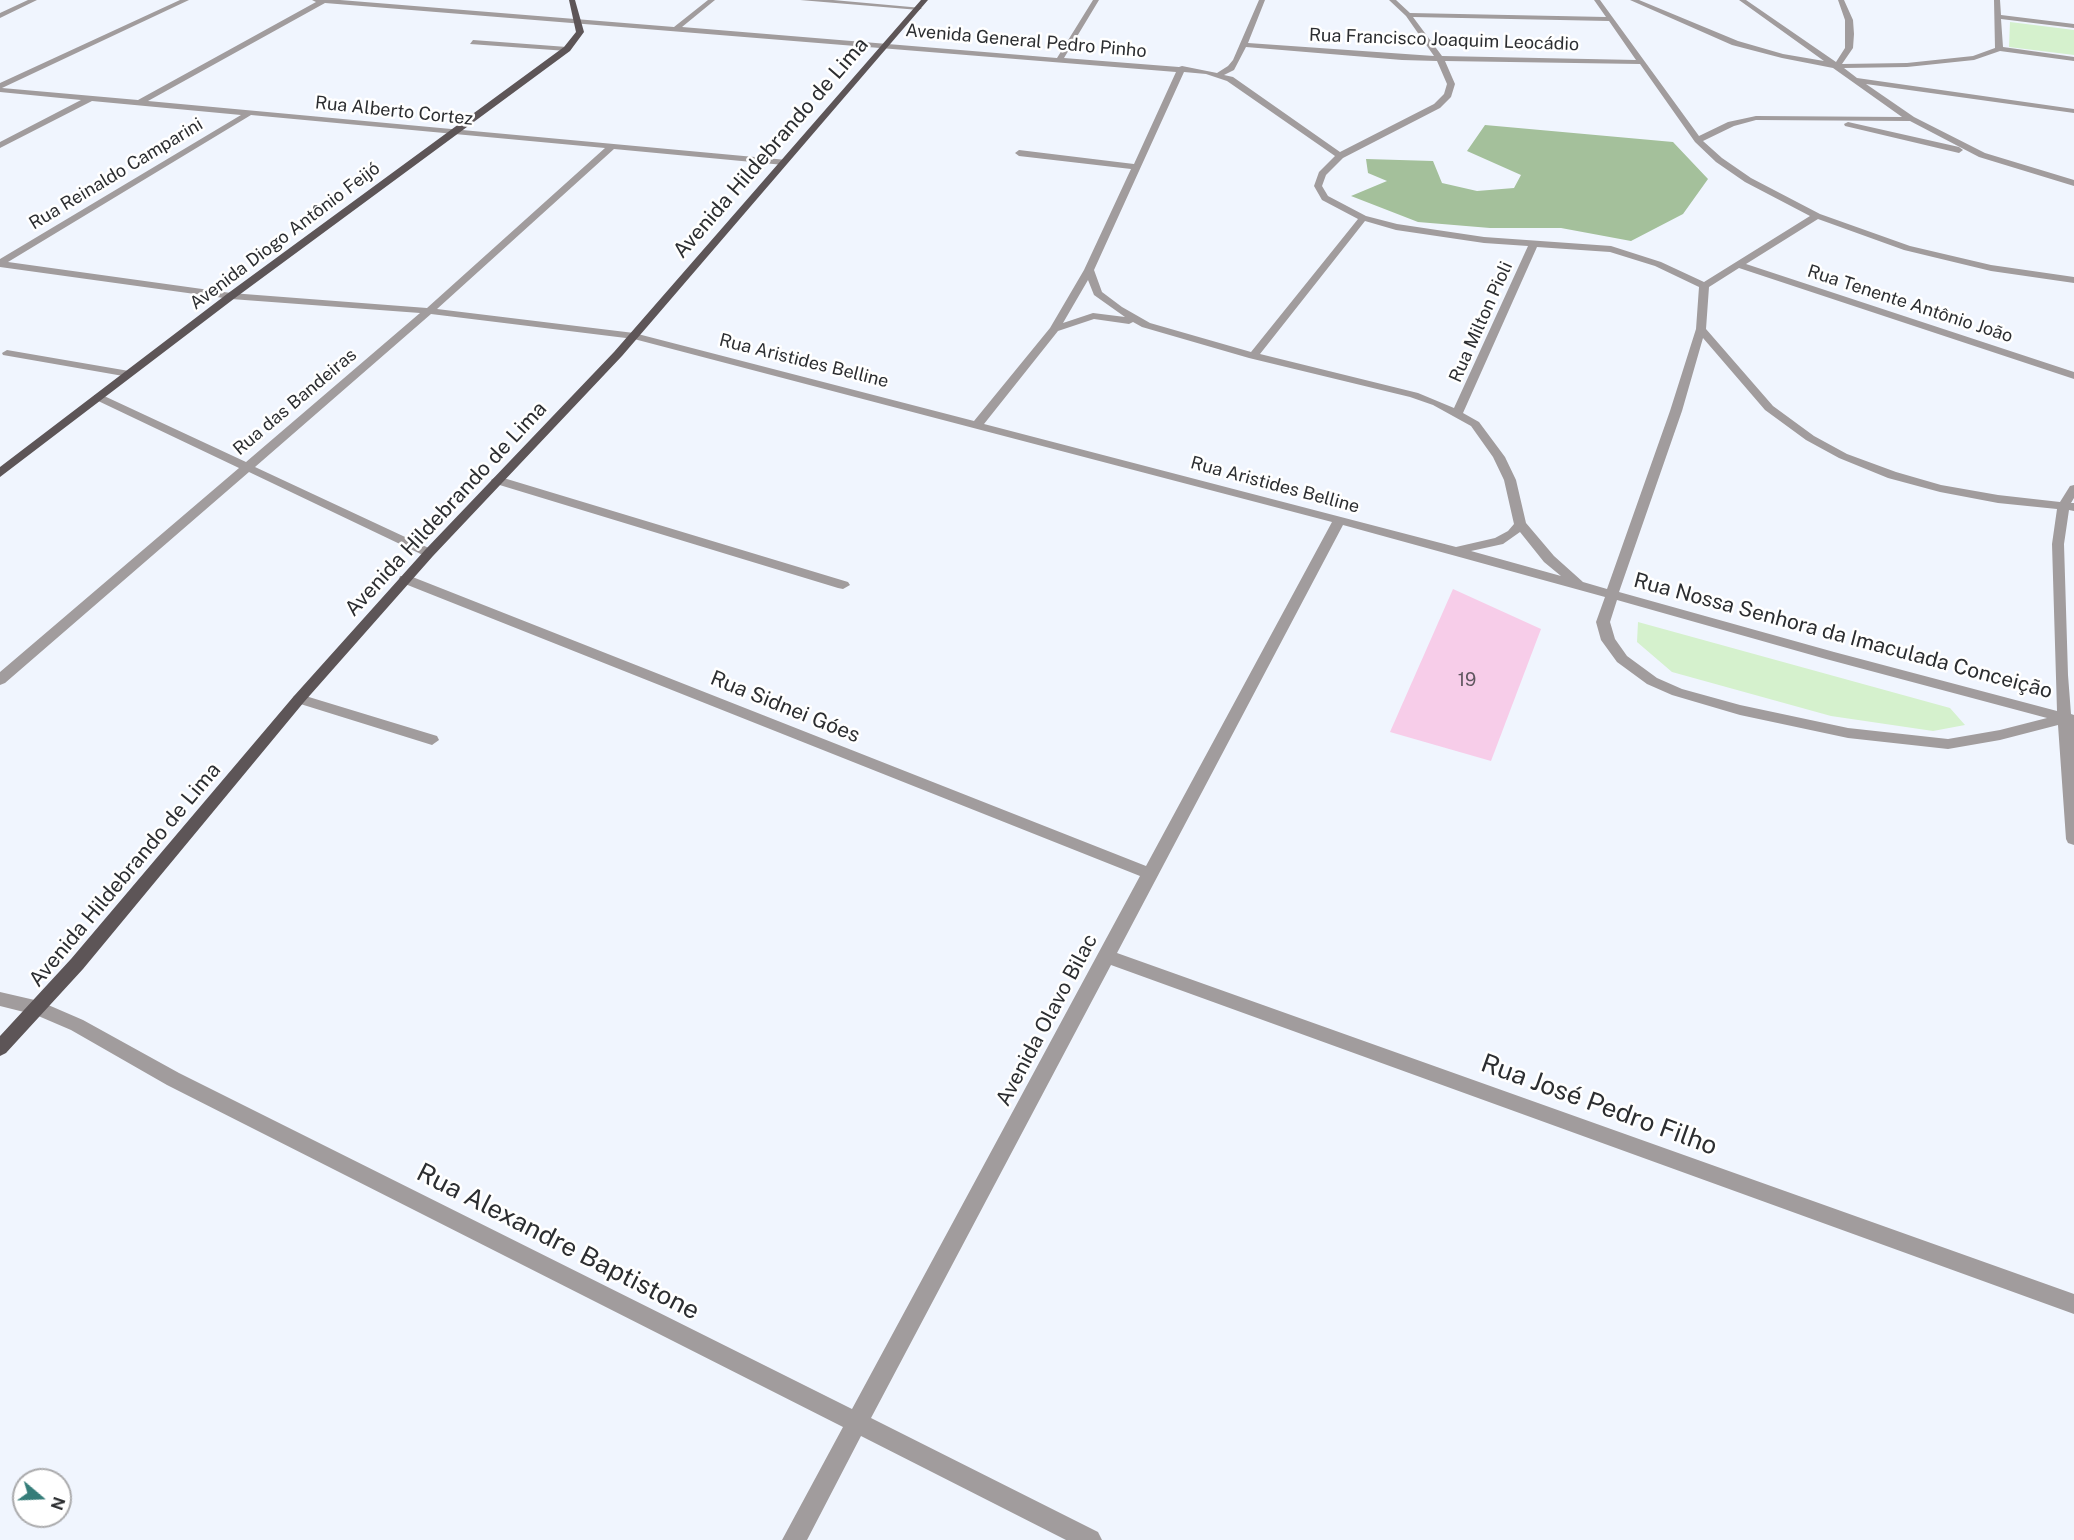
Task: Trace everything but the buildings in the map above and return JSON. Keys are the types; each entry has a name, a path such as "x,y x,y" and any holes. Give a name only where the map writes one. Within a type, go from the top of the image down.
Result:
{"main road":[{"path":"572,0 579,21"},
{"name":"Avenida Hildebrando de Lima","path":"0,1048 39,1008 299,699 405,579 634,336 922,4"},
{"name":"Avenida Diogo Antônio Feijó","path":"0,473 231,296 567,49 580,32 579,21"}],"street":[{"path":"0,16 34,0"},
{"path":"0,86 186,0"},
{"name":"Avenida General Pedro Pinho","path":"315,0 1060,58 1182,68 1220,74"},
{"path":"676,29 712,0"},
{"path":"803,0 922,4"},
{"path":"1060,58 1096,0"},
{"path":"1262,0 1244,45 1231,68 1220,74 1340,156"},
{"path":"1392,0 1408,15 1440,59 1451,79 1448,95 1443,102 1340,156 1322,174 1318,186 1325,198 1363,218 1442,235 1596,248 1633,254 1704,286"},
{"path":"1596,0 1698,140 1719,160 1748,180 1817,216 1907,248 1955,260 2074,280"},
{"path":"1633,0 1735,43 1782,56 1837,66 1907,65 1974,58 1999,49 2074,59"},
{"path":"1742,0 1911,119 1982,155"},
{"path":"1837,66 1849,48 1850,34 1849,20 1841,0"},
{"path":"1997,0 2000,17 1999,49"},
{"path":"139,103 323,1"},
{"path":"1408,15 1609,19"},
{"path":"2000,17 2074,26"},
{"path":"473,42 567,49"},
{"name":"Rua Francisco Joaquim Leocádio","path":"1244,45 1440,59 1642,62"},
{"path":"978,424 1054,329 1089,270 1182,68"},
{"path":"1854,79 2074,111"},
{"name":"Rua Alberto Cortez","path":"0,90 610,148 784,162"},
{"path":"0,145 89,99"},
{"name":"Rua Reinaldo Camparini","path":"0,264 249,113"},
{"path":"1822,117 1982,155 2074,183"},
{"path":"1698,140 1731,124 1756,118 1911,119"},
{"name":"Rua das Bandeiras","path":"0,680 429,311 610,148"},
{"path":"1019,153 1138,167"},
{"path":"1704,286 1736,264 1817,216"},
{"path":"1254,356 1363,218"},
{"name":"Rua Milton Pioli","path":"1457,413 1534,243"},
{"name":"Rua Aristides Belline","path":"0,264 231,296 429,311 634,336 1443,547 1582,587"},
{"name":"Rua Tenente Antônio João","path":"1736,264 2074,376"},
{"name":"Rua Nossa Senhora da Imaculada Conceição","path":"1089,270 1098,293 1118,309 1146,325 1254,356 1414,395 1457,413 1475,424 1499,457 1510,480 1520,524 1549,559 1582,587 2069,719"},
{"path":"1611,594 1676,411 1701,329 1704,286"},
{"path":"1054,329 1093,316 1146,325"},
{"path":"1701,329 1769,408 1810,438 1843,456 1892,475 1940,488 2068,506"},
{"path":"8,352 129,374"},
{"path":"98,397 429,553"},
{"path":"497,480 843,585"},
{"path":"2074,489 2058,544 2074,839"},
{"name":"Avenida Olavo Bilac","path":"794,1540 1339,521"},
{"path":"1443,547 1483,546 1512,534 1520,524"},
{"name":"Rua Sidnei Góes","path":"405,579 1151,874"},
{"name":"Rua Nossa Senhora da Imaculada Conceição","path":"1611,594 1603,622 1608,640 1636,672 1677,692 1740,710 1848,733 1948,744 2001,735 2069,719"},
{"path":"299,699 432,740"},
{"name":"Rua José Pedro Filho","path":"1106,956 2074,1304"},
{"name":"Rua Alexandre Baptistone","path":"0,999 39,1008 77,1025 183,1083 1090,1540"}],"green space":[{"path":"2010,22 2074,30 2074,55 2009,47"},
{"path":"1485,125 1673,142 1708,179 1683,214 1631,241 1561,228 1490,228 1418,222 1351,196 1387,181 1368,173 1366,159 1433,161 1442,183 1477,191 1514,188 1521,175 1467,151"},
{"path":"1638,622 1950,708 1965,725 1933,731 1831,716 1672,672 1637,642"}]}
